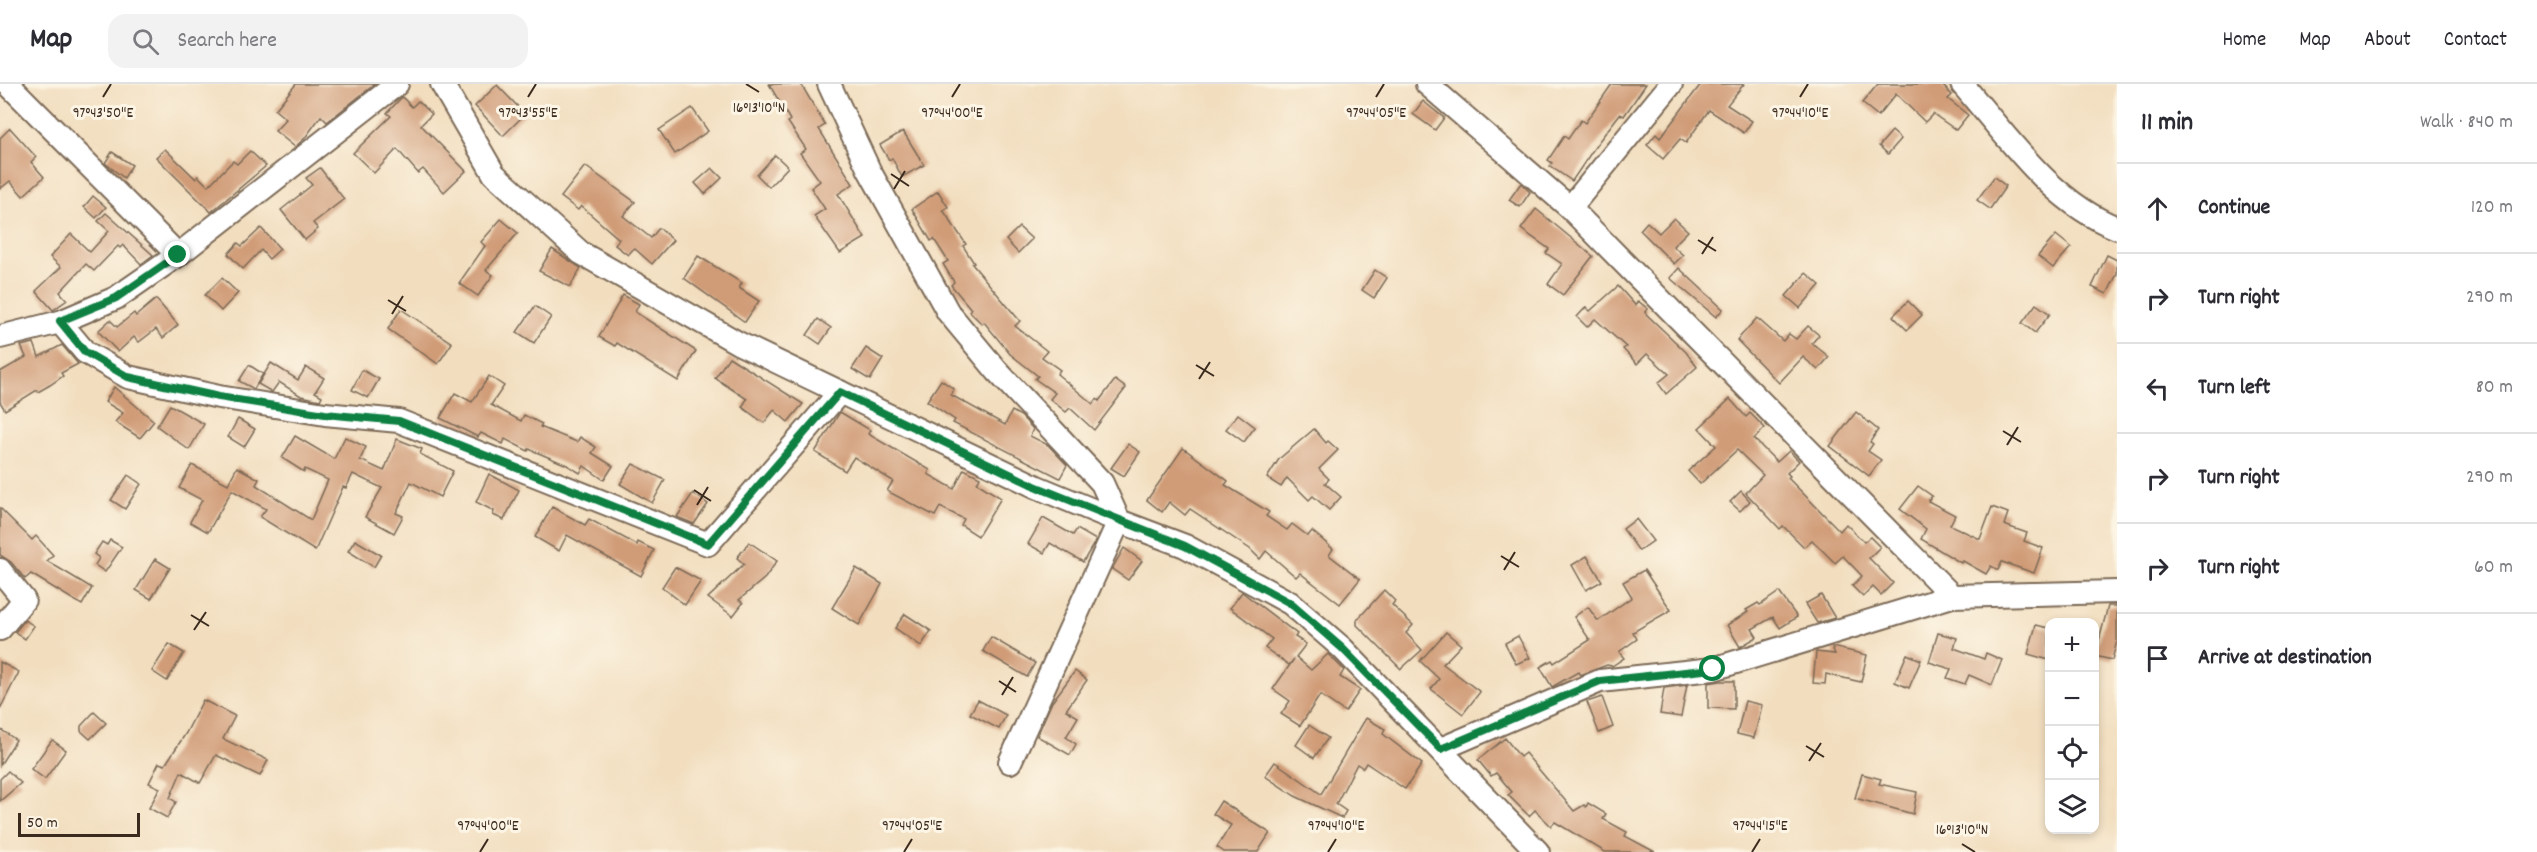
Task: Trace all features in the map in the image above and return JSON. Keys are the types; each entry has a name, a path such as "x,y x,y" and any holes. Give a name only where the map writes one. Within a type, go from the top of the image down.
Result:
{"street":[{"path":"0,338 60,321 116,298 178,255 397,84"},
{"path":"442,84 494,174 581,253 738,343 1037,487 1185,546 1290,603 1342,648 1441,749 1534,851"},
{"path":"829,84 869,170 948,312 998,371 1102,483 1119,521 1010,762"},
{"path":"1427,84 1570,208 1952,596"},
{"path":"1570,208 1671,84"},
{"path":"1962,84 2049,185 2103,223 2117,228"},
{"path":"11,92 178,255"},
{"path":"60,321 85,352 128,377 231,399 325,414 399,421 708,544 840,392"},
{"path":"0,570 24,600 0,629"},
{"path":"1441,749 1600,681 1713,669 1952,596 2117,592"}],"building":[{"path":"296,84 375,84 327,122 321,116 305,138 295,147 275,131 286,119 275,110"},
{"path":"769,84 801,84 825,125 819,129 853,184 838,194 865,238 840,253 814,216 825,209 811,188 820,181 800,153 806,149 788,122 790,120"},
{"path":"1612,84 1646,84 1624,116 1620,114 1599,141 1572,181 1550,166 1552,163 1548,160 1564,136 1568,139 1581,120 1585,123"},
{"path":"1701,84 1744,84 1727,105 1752,121 1744,133 1709,110 1686,143 1680,139 1663,159 1647,145 1656,134 1660,138"},
{"path":"1878,84 1941,84 1952,95 1948,99 1968,115 1956,130 1933,114 1925,122 1896,94 1878,116 1862,103"},
{"path":"497,85 525,114 503,136 475,106"},
{"path":"402,97 412,107 418,101 432,114 421,125 466,171 444,192 423,169 418,173 397,149 374,173 353,153 391,116 387,113"},
{"path":"1423,101 1444,118 1435,130 1413,114"},
{"path":"692,108 708,131 675,154 659,130"},
{"path":"10,128 36,157 31,162 44,177 23,196 10,181 0,189 0,138"},
{"path":"903,131 924,165 902,177 892,158 889,160 880,145"},
{"path":"1892,131 1901,139 1888,154 1879,146"},
{"path":"165,149 196,179 198,176 208,186 233,161 237,164 250,151 266,166 211,212 156,157"},
{"path":"112,152 132,165 124,178 105,163"},
{"path":"775,155 788,167 769,187 757,175"},
{"path":"585,166 635,202 623,216 651,238 659,228 673,240 652,264 634,248 628,255 615,245 619,239 581,206 578,210 561,197"},
{"path":"320,168 344,199 313,223 318,229 305,240 281,210 312,185 306,178"},
{"path":"712,168 722,178 705,194 695,183"},
{"path":"1994,177 2006,186 1990,209 1977,200"},
{"path":"1521,183 1530,192 1520,207 1509,200"},
{"path":"938,191 948,207 943,210 966,244 963,246 974,263 972,264 1020,321 1015,326 1047,351 1042,357 1060,370 1057,374 1093,404 1097,399 1099,401 1115,380 1126,388 1094,430 1070,408 1066,412 1050,399 1055,393 1035,379 1038,376 1010,354 984,322 982,324 969,311 971,309 951,285 954,282 943,264 948,261 934,239 931,241 912,209"},
{"path":"93,196 106,207 96,218 84,207"},
{"path":"1536,209 1593,256 1563,295 1548,284 1562,264 1546,253 1549,249 1521,229"},
{"path":"106,213 153,255 141,264 123,245 120,248 118,246 94,271 86,264 60,292 67,300 53,310 36,291 61,267 50,257 71,234 90,252 109,231 98,221"},
{"path":"1674,218 1688,231 1673,246 1683,255 1674,264 1640,230 1647,222 1659,233"},
{"path":"501,219 518,233 486,270 493,275 478,296 459,283 485,246 481,242"},
{"path":"1019,227 1032,239 1018,253 1006,240"},
{"path":"261,228 280,249 269,259 261,250 243,269 228,254 238,243 242,246"},
{"path":"2056,235 2071,247 2053,268 2038,256"},
{"path":"552,249 581,268 570,287 539,271"},
{"path":"2107,255 2117,260 2117,274 2107,294 2092,287"},
{"path":"698,256 742,283 739,288 759,301 745,322 684,278"},
{"path":"1679,268 1723,309 1716,317 1670,278"},
{"path":"1375,270 1387,278 1374,298 1362,290"},
{"path":"1806,273 1820,285 1800,308 1786,296"},
{"path":"222,278 238,293 221,311 205,295"},
{"path":"1618,286 1635,305 1638,301 1648,309 1645,313 1686,352 1697,367 1666,394 1658,383 1669,374 1647,354 1637,364 1623,349 1626,347 1595,319 1587,327 1577,317 1586,307 1590,311"},
{"path":"623,295 639,304 635,312 696,351 678,381 617,343 615,346 599,337"},
{"path":"156,299 178,325 163,338 156,329 139,342 134,337 118,352 98,331 110,320 117,327 134,313 136,316"},
{"path":"1908,301 1922,315 1907,330 1893,316"},
{"path":"2036,304 2050,314 2035,333 2022,323"},
{"path":"535,306 551,317 534,343 517,332"},
{"path":"401,309 452,343 438,364 388,329"},
{"path":"1757,318 1783,341 1789,334 1796,339 1808,326 1819,335 1812,343 1829,357 1818,370 1803,357 1779,383 1737,340"},
{"path":"818,319 831,328 820,344 807,335"},
{"path":"34,343 39,357 62,345 78,364 61,373 63,376 50,385 38,392 37,390 5,410 0,402 0,372 26,357 21,346"},
{"path":"866,348 883,359 870,380 852,369"},
{"path":"729,357 803,404 788,422 774,410 764,423 742,407 747,399 715,378"},
{"path":"271,363 298,380 306,367 324,378 315,392 322,396 320,400 301,396 279,382 272,392 258,384"},
{"path":"249,365 263,374 254,389 239,381"},
{"path":"362,370 379,379 368,398 352,390"},
{"path":"489,376 504,386 491,405 521,421 524,415 542,424 540,427 577,442 580,437 596,447 592,453 613,466 604,480 584,466 580,473 567,465 529,449 528,451 505,439 503,444 481,433 478,437 440,418 455,393 472,402"},
{"path":"941,380 954,389 951,395 1005,425 1012,411 1021,416 1033,429 1030,436 1048,445 1067,465 1060,478 953,423 955,420 927,401"},
{"path":"114,387 154,421 140,438 115,422 123,413 105,402"},
{"path":"1730,399 1746,417 1750,413 1765,428 1754,439 1777,462 1789,451 1799,461 1787,473 1790,476 1788,478 1840,531 1846,524 1864,542 1870,537 1880,547 1869,558 1893,583 1881,595 1873,587 1863,597 1852,586 1862,576 1843,556 1835,563 1812,540 1804,547 1783,526 1780,529 1746,493 1763,475 1737,450 1700,484 1688,471 1716,446 1699,428"},
{"path":"170,405 204,424 189,450 157,426"},
{"path":"840,412 870,430 868,434 930,470 928,474 954,489 964,469 980,477 977,483 1001,498 978,536 961,525 964,519 940,507 935,516 887,491 893,481 854,457 845,471 815,452"},
{"path":"1856,412 1878,430 1870,442 1873,444 1868,451 1881,460 1869,476 1830,446"},
{"path":"1238,414 1255,427 1244,442 1226,429"},
{"path":"238,419 255,429 244,447 228,437"},
{"path":"1314,429 1326,443 1328,441 1338,450 1319,469 1329,479 1325,483 1341,497 1329,510 1313,496 1309,500 1287,478 1281,487 1267,478 1279,459"},
{"path":"295,436 334,459 345,437 366,447 360,460 384,471 397,439 422,449 420,454 453,471 440,497 411,482 396,513 403,516 394,533 365,517 382,488 353,474 346,488 343,487 315,551 260,517 266,509 232,490 208,532 190,522 202,500 179,488 192,465 228,484 237,467 259,479 256,485 311,520 328,480 305,469 304,472 282,458"},
{"path":"1128,444 1140,452 1124,476 1111,468"},
{"path":"1183,448 1228,481 1225,485 1269,512 1266,516 1287,530 1292,524 1308,536 1312,531 1333,549 1329,555 1360,579 1340,604 1300,573 1296,577 1266,551 1260,559 1250,549 1190,509 1185,515 1169,502 1162,512 1147,500"},
{"path":"633,464 665,480 652,503 620,484"},
{"path":"489,474 519,490 504,520 493,515 494,511 476,502"},
{"path":"128,475 141,484 125,509 111,500"},
{"path":"1918,486 1932,496 1928,501 1955,515 1950,525 1980,539 1992,507 2008,513 2004,525 2027,533 2024,541 2043,548 2034,573 2002,562 1998,570 1991,566 1986,574 1963,561 1961,563 1921,539 1926,529 1900,509"},
{"path":"1741,491 1750,501 1740,511 1730,502"},
{"path":"693,493 708,504 694,524 677,517"},
{"path":"552,507 585,525 589,519 637,545 638,542 654,550 641,576 567,535 559,551 535,537"},
{"path":"0,508 32,540 36,536 53,555 47,561 92,588 82,605 31,574 25,579 11,562 0,555"},
{"path":"1043,518 1073,535 1077,529 1096,540 1083,562 1050,543 1044,553 1028,544"},
{"path":"1636,519 1653,541 1639,551 1623,529"},
{"path":"110,540 122,547 105,572 95,565 99,558 94,554 102,542 107,545"},
{"path":"355,540 381,555 374,567 348,551"},
{"path":"749,542 777,561 765,578 739,600 743,603 733,616 708,598 744,564 737,558"},
{"path":"1124,548 1142,561 1128,580 1112,569"},
{"path":"1587,556 1602,581 1586,590 1572,565"},
{"path":"155,559 170,568 151,599 136,590"},
{"path":"675,567 701,581 685,605 662,587"},
{"path":"856,568 882,584 859,625 832,608"},
{"path":"1644,570 1671,610 1633,632 1637,639 1619,652 1624,658 1612,666 1607,665 1580,675 1578,672 1552,687 1540,667 1552,660 1554,663 1590,640 1574,617 1588,607 1598,621 1632,597 1623,582"},
{"path":"1384,590 1395,601 1392,605 1413,625 1406,633 1422,650 1401,669 1357,625 1357,620"},
{"path":"1242,592 1297,634 1295,637 1306,644 1296,657 1311,670 1328,654 1344,670 1340,677 1360,690 1345,712 1320,695 1300,726 1281,714 1290,701 1273,689 1294,659 1289,665 1265,648 1272,639 1230,608"},
{"path":"1779,592 1797,617 1780,628 1773,617 1752,629 1757,637 1740,647 1727,625 1748,612 1746,610 1758,603 1760,605"},
{"path":"1821,595 1835,618 1817,623 1805,604"},
{"path":"2108,606 2117,606 2117,641 2112,660 2099,657 2099,641"},
{"path":"905,614 931,631 921,646 895,628"},
{"path":"25,620 34,626 25,639 15,632"},
{"path":"2036,625 2045,627 2045,659 2028,654"},
{"path":"1446,632 1461,645 1443,664 1480,692 1463,714 1431,689 1439,679 1420,661"},
{"path":"1938,633 1957,638 1954,648 1984,659 1986,653 2002,660 1992,685 1969,675 1965,684 1947,678 1951,669 1929,662"},
{"path":"1518,636 1530,658 1516,664 1505,643"},
{"path":"991,637 1035,663 1027,677 983,651"},
{"path":"169,644 184,653 167,681 152,671"},
{"path":"1832,647 1867,655 1861,682 1826,674 1825,684 1813,683 1816,652 1835,654"},
{"path":"1907,654 1921,660 1909,688 1895,682"},
{"path":"0,662 19,672 0,709"},
{"path":"1075,671 1087,680 1066,710 1078,717 1066,737 1076,744 1070,755 1037,736 1052,702"},
{"path":"1734,681 1734,709 1708,708 1708,683"},
{"path":"1687,685 1681,717 1660,714 1664,688"},
{"path":"1602,697 1613,727 1599,733 1587,702"},
{"path":"203,700 235,716 223,739 268,760 260,776 216,755 200,783 181,772 170,798 176,802 167,818 149,808 160,788 149,783 159,763 165,765 186,733"},
{"path":"978,700 1006,715 999,729 970,714"},
{"path":"1745,701 1762,705 1754,738 1737,734"},
{"path":"94,712 106,723 90,739 81,731 81,726"},
{"path":"1366,718 1385,729 1383,734 1422,764 1405,789 1366,763 1363,768 1357,764 1336,804 1346,811 1342,818 1295,796 1265,776 1275,762 1321,794"},
{"path":"1309,725 1328,738 1314,758 1296,745"},
{"path":"0,729 16,740 0,765"},
{"path":"1505,738 1520,757 1525,753 1574,811 1584,805 1586,807 1588,803 1606,814 1603,819 1627,832 1625,836 1655,852 1605,852 1555,822 1551,826 1535,810 1529,816 1508,795 1512,792 1496,773 1491,776 1478,760"},
{"path":"52,740 66,750 45,779 31,769"},
{"path":"8,771 21,783 0,801 0,779"},
{"path":"1862,774 1881,779 1879,784 1917,792 1913,814 1855,798"},
{"path":"1221,801 1270,833 1258,852 1224,852 1217,847 1231,825 1213,814"}],"route":[{"path":"178,255 116,298 60,321 85,352 128,377 219,397 325,414 399,421 708,544 826,411 840,392 1037,487 1185,546 1290,603 1342,648 1441,749 1600,681 1713,669"}]}
